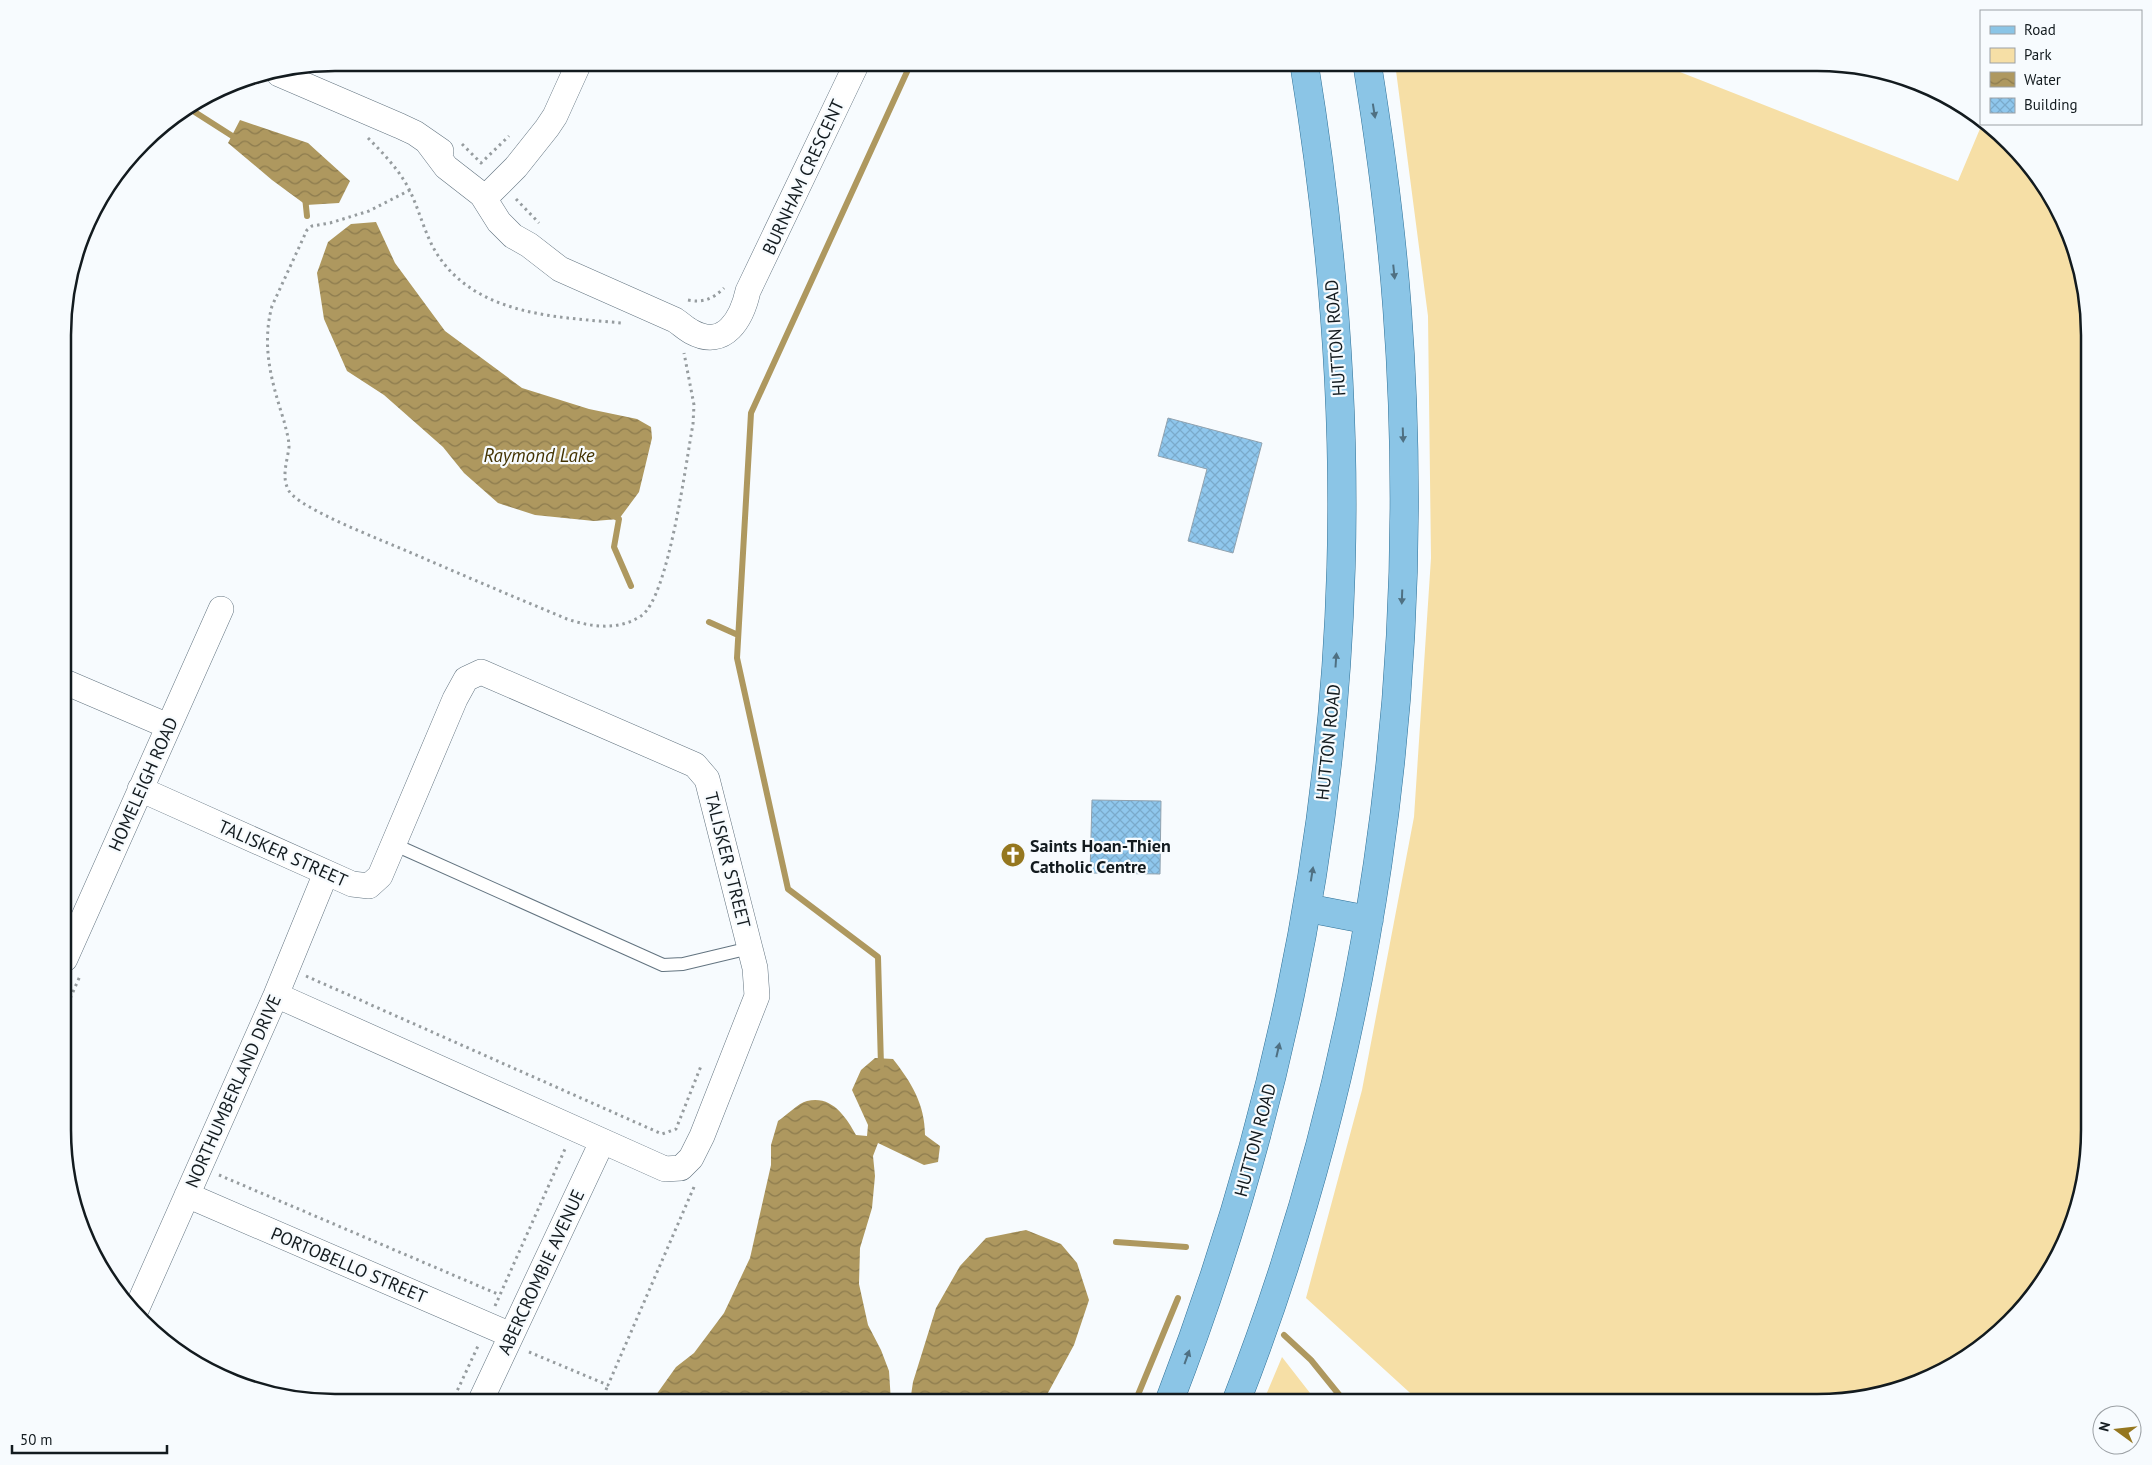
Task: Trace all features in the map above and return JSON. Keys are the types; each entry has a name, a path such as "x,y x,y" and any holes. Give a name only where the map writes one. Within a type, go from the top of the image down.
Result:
{"main road":[{"name":"HUTTON ROAD","path":"1172,1394 1217,1272 1261,1121 1297,967 1325,780 1333,703 1341,567 1340,408 1327,227 1305,71"},
{"path":"1239,1394 1283,1272 1327,1120 1343,1052 1369,920 1392,745 1399,660 1404,474 1397,307 1382,156 1368,71"},
{"path":"1307,908 1369,920"}],"street":[{"path":"493,192 555,116 575,71"},
{"name":"BURNHAM CRESCENT","path":"271,80 400,126 428,143 446,167 493,192 499,222 512,236 537,237 560,269 714,319 723,316 733,308 738,288 853,71"},
{"name":"HOMELEIGH ROAD","path":"71,945 220,609"},
{"name":"TALISKER STREET","path":"140,789 326,873 352,884 369,886 380,876 455,699 466,679 481,672 695,765 707,779 755,968 757,996 702,1136 687,1164 681,1168 665,1169 276,995"},
{"path":"71,685 168,726"},
{"name":"NORTHUMBERLAND DRIVE","path":"138,1305 196,1199 326,873"},
{"name":"ABERCROMBIE AVENUE","path":"484,1394 602,1142"},
{"name":"PORTOBELLO STREET","path":"196,1199 487,1325 509,1339"}],"lane":[{"path":"393,844 663,965 683,964 750,948"}],"path":[{"path":"457,137 481,164 514,131"},
{"path":"365,135 390,161 410,190 437,254 447,266 480,293 507,306 538,314 628,324"},
{"path":"410,190 369,211 330,223 312,226 307,230 272,306 268,318 270,379 288,439 284,473 285,483 290,494 299,501 336,520 567,619 596,627 629,622 642,616 648,608 665,572 693,424 694,404 684,355 685,346"},
{"path":"493,192 537,237"},
{"path":"678,308 708,300 738,288"},
{"path":"304,975 662,1134 676,1129 701,1066"},
{"path":"456,1394 567,1145"},
{"path":"196,1199 219,1174 223,1166"},
{"path":"219,1174 500,1295"},
{"path":"604,1394 696,1180"},
{"path":"509,1339 608,1385"}],"green space":[{"path":"1396,71 1677,71 1958,181 1980,128 2015,161 2026,175 2045,204 2061,235 2076,284 2081,336 2081,1129 2076,1181 2061,1230 2045,1262 2015,1304 1991,1328 1963,1349 1917,1374 1868,1389 1816,1394 1411,1394 1306,1298 1362,1090 1414,817 1431,558 1428,316"},
{"path":"1282,1357 1311,1394 1266,1394"}],"water":[{"path":"240,120 308,143 350,181 339,203 306,205 272,180 228,143"},
{"name":"Raymond Lake","path":"376,222 395,263 445,331 522,388 589,409 637,419 651,427 652,438 639,492 619,519 594,521 535,515 498,503 464,473 443,447 384,395 347,371 324,319 317,273 328,242 351,224"},
{"path":"875,1058 893,1059 911,1085 920,1103 925,1135 940,1146 938,1162 924,1165 878,1143 873,1156 875,1176 872,1208 860,1248 859,1284 868,1325 889,1371 890,1394 657,1394 676,1367 694,1353 724,1313 750,1258 771,1165 771,1145 778,1121 803,1102 824,1101 831,1104 843,1115 856,1135 867,1136 868,1125 852,1090 861,1070"},
{"path":"1026,1230 1061,1244 1077,1263 1089,1300 1074,1345 1047,1394 911,1394 913,1382 936,1308 960,1266 986,1238"}],"building":[{"path":"1168,418 1262,443 1233,553 1188,541 1207,469 1158,456"},
{"path":"1092,800 1161,801 1160,874 1090,873"}],"waterway":[{"path":"881,1066 878,957 788,889 737,658 751,413 907,71"},
{"path":"195,112 237,139"},
{"path":"305,197 307,216"},
{"path":"613,515 619,519 614,547 631,586"},
{"path":"709,622 738,635"},
{"path":"1116,1242 1186,1247"},
{"path":"1138,1394 1178,1298"},
{"path":"1284,1335 1311,1360 1339,1394"}],"place":[{"name":"Saints Hoan-Thien Catholic Centre","path":"1013,855"}]}
